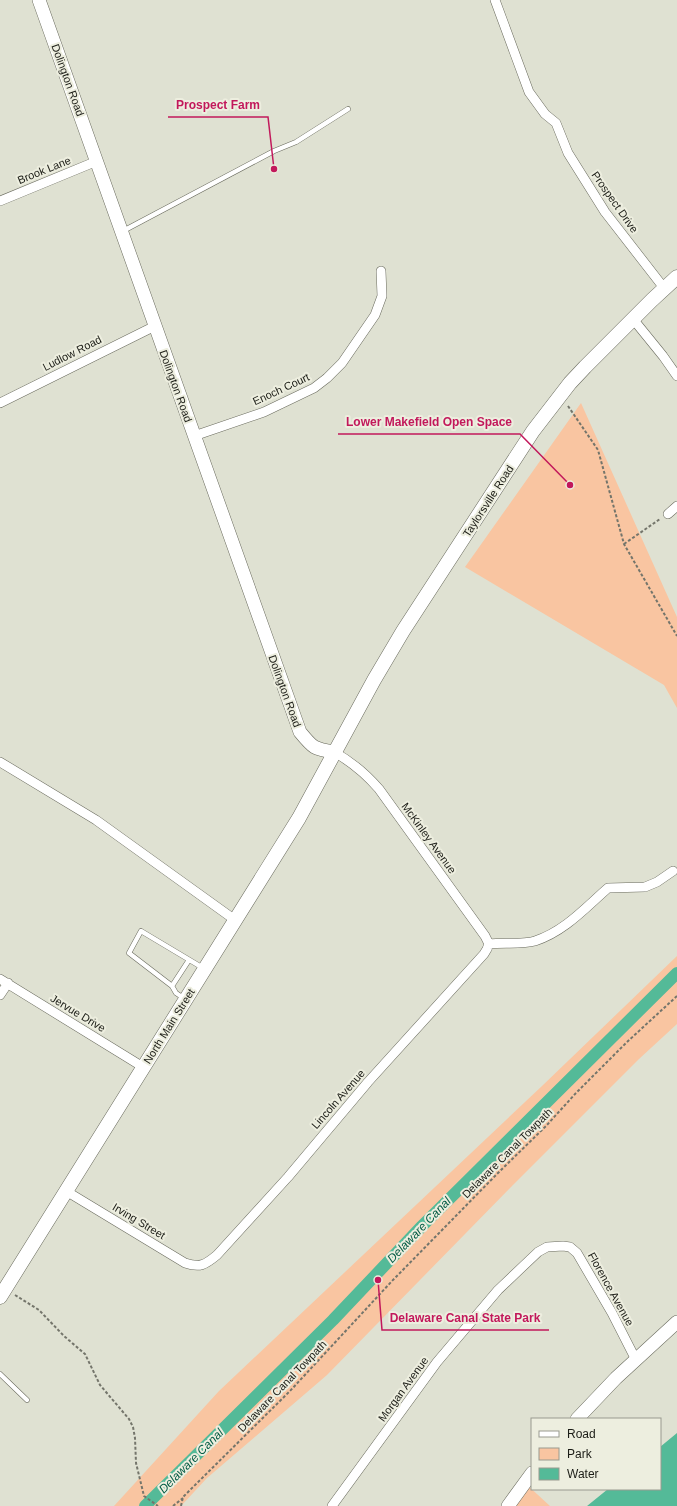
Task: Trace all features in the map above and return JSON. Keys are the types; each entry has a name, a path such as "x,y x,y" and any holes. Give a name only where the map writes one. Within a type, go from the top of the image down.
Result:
{"main road":[{"name":"Taylorsville Road","path":"334,752 374,680 430,589 533,431 560,395 585,367 664,288 677,277"},
{"name":"North Main Street","path":"3,1293 299,818 334,752"}],"street":[{"name":"Dolington Road","path":"39,0 300,732 309,743 318,749 334,752"},
{"name":"Prospect Drive","path":"495,0 529,92 545,114 556,123 568,153 592,192 664,288"},
{"name":"Brook Lane","path":"0,202 97,161"},
{"name":"Enoch Court","path":"194,436 264,412 314,388 327,378 342,364 375,315 382,296 381,271"},
{"path":"633,319 677,376"},
{"name":"Ludlow Road","path":"0,403 155,326"},
{"path":"668,514 677,506"},
{"name":"McKinley Avenue","path":"334,752 356,767 379,789 492,944"},
{"path":"0,762 96,820 235,920"},
{"path":"492,944 535,941 557,931 569,923 608,888 645,887 657,882 673,870"},
{"name":"Lincoln Avenue","path":"201,1266 217,1256 288,1177 368,1082 492,944"},
{"path":"0,995 4,981"},
{"name":"Jervue Drive","path":"4,981 143,1067"},
{"name":"Irving Street","path":"66,1191 185,1263 201,1266"},
{"name":"Florence Avenue","path":"498,1290 538,1252 555,1245 570,1248 577,1253 636,1360"},
{"name":"Morgan Avenue","path":"332,1506 433,1368 498,1290"},
{"path":"578,1418 607,1387 677,1322"},
{"path":"508,1506 531,1474"}],"lane":[{"path":"122,232 274,151 296,142 348,109"},
{"path":"185,1000 176,993 172,986 129,953 141,932 204,969"},
{"path":"172,986 189,960"},
{"path":"0,1374 27,1400"}],"path":[{"path":"560,395 598,450 624,544 677,636"},
{"path":"624,544 668,514"},
{"name":"Delaware Canal Towpath","path":"173,1506 290,1391 392,1281 546,1126 626,1042 677,996"},
{"path":"3,1293 39,1310 64,1336 85,1354 100,1386 129,1419 133,1427 136,1463 144,1496 158,1506"},
{"path":"181,1506 183,1497"}],"green space":[{"path":"581,403 677,617 677,708 664,685 465,567"},
{"path":"677,956 677,1024 639,1059 513,1185 327,1375 207,1478 181,1506 114,1506 219,1391 542,1086"},
{"path":"525,1483 550,1506 508,1506"}],"water":[{"path":"677,1433 677,1506 587,1506 607,1490 661,1490 661,1446"}],"waterway":[{"name":"Delaware Canal","path":"145,1506 333,1320 422,1226 677,973"}],"place":[{"name":"Prospect Farm","path":"274,169"},
{"name":"Lower Makefield Open Space","path":"570,485"},
{"name":"Delaware Canal State Park","path":"378,1280"}]}
